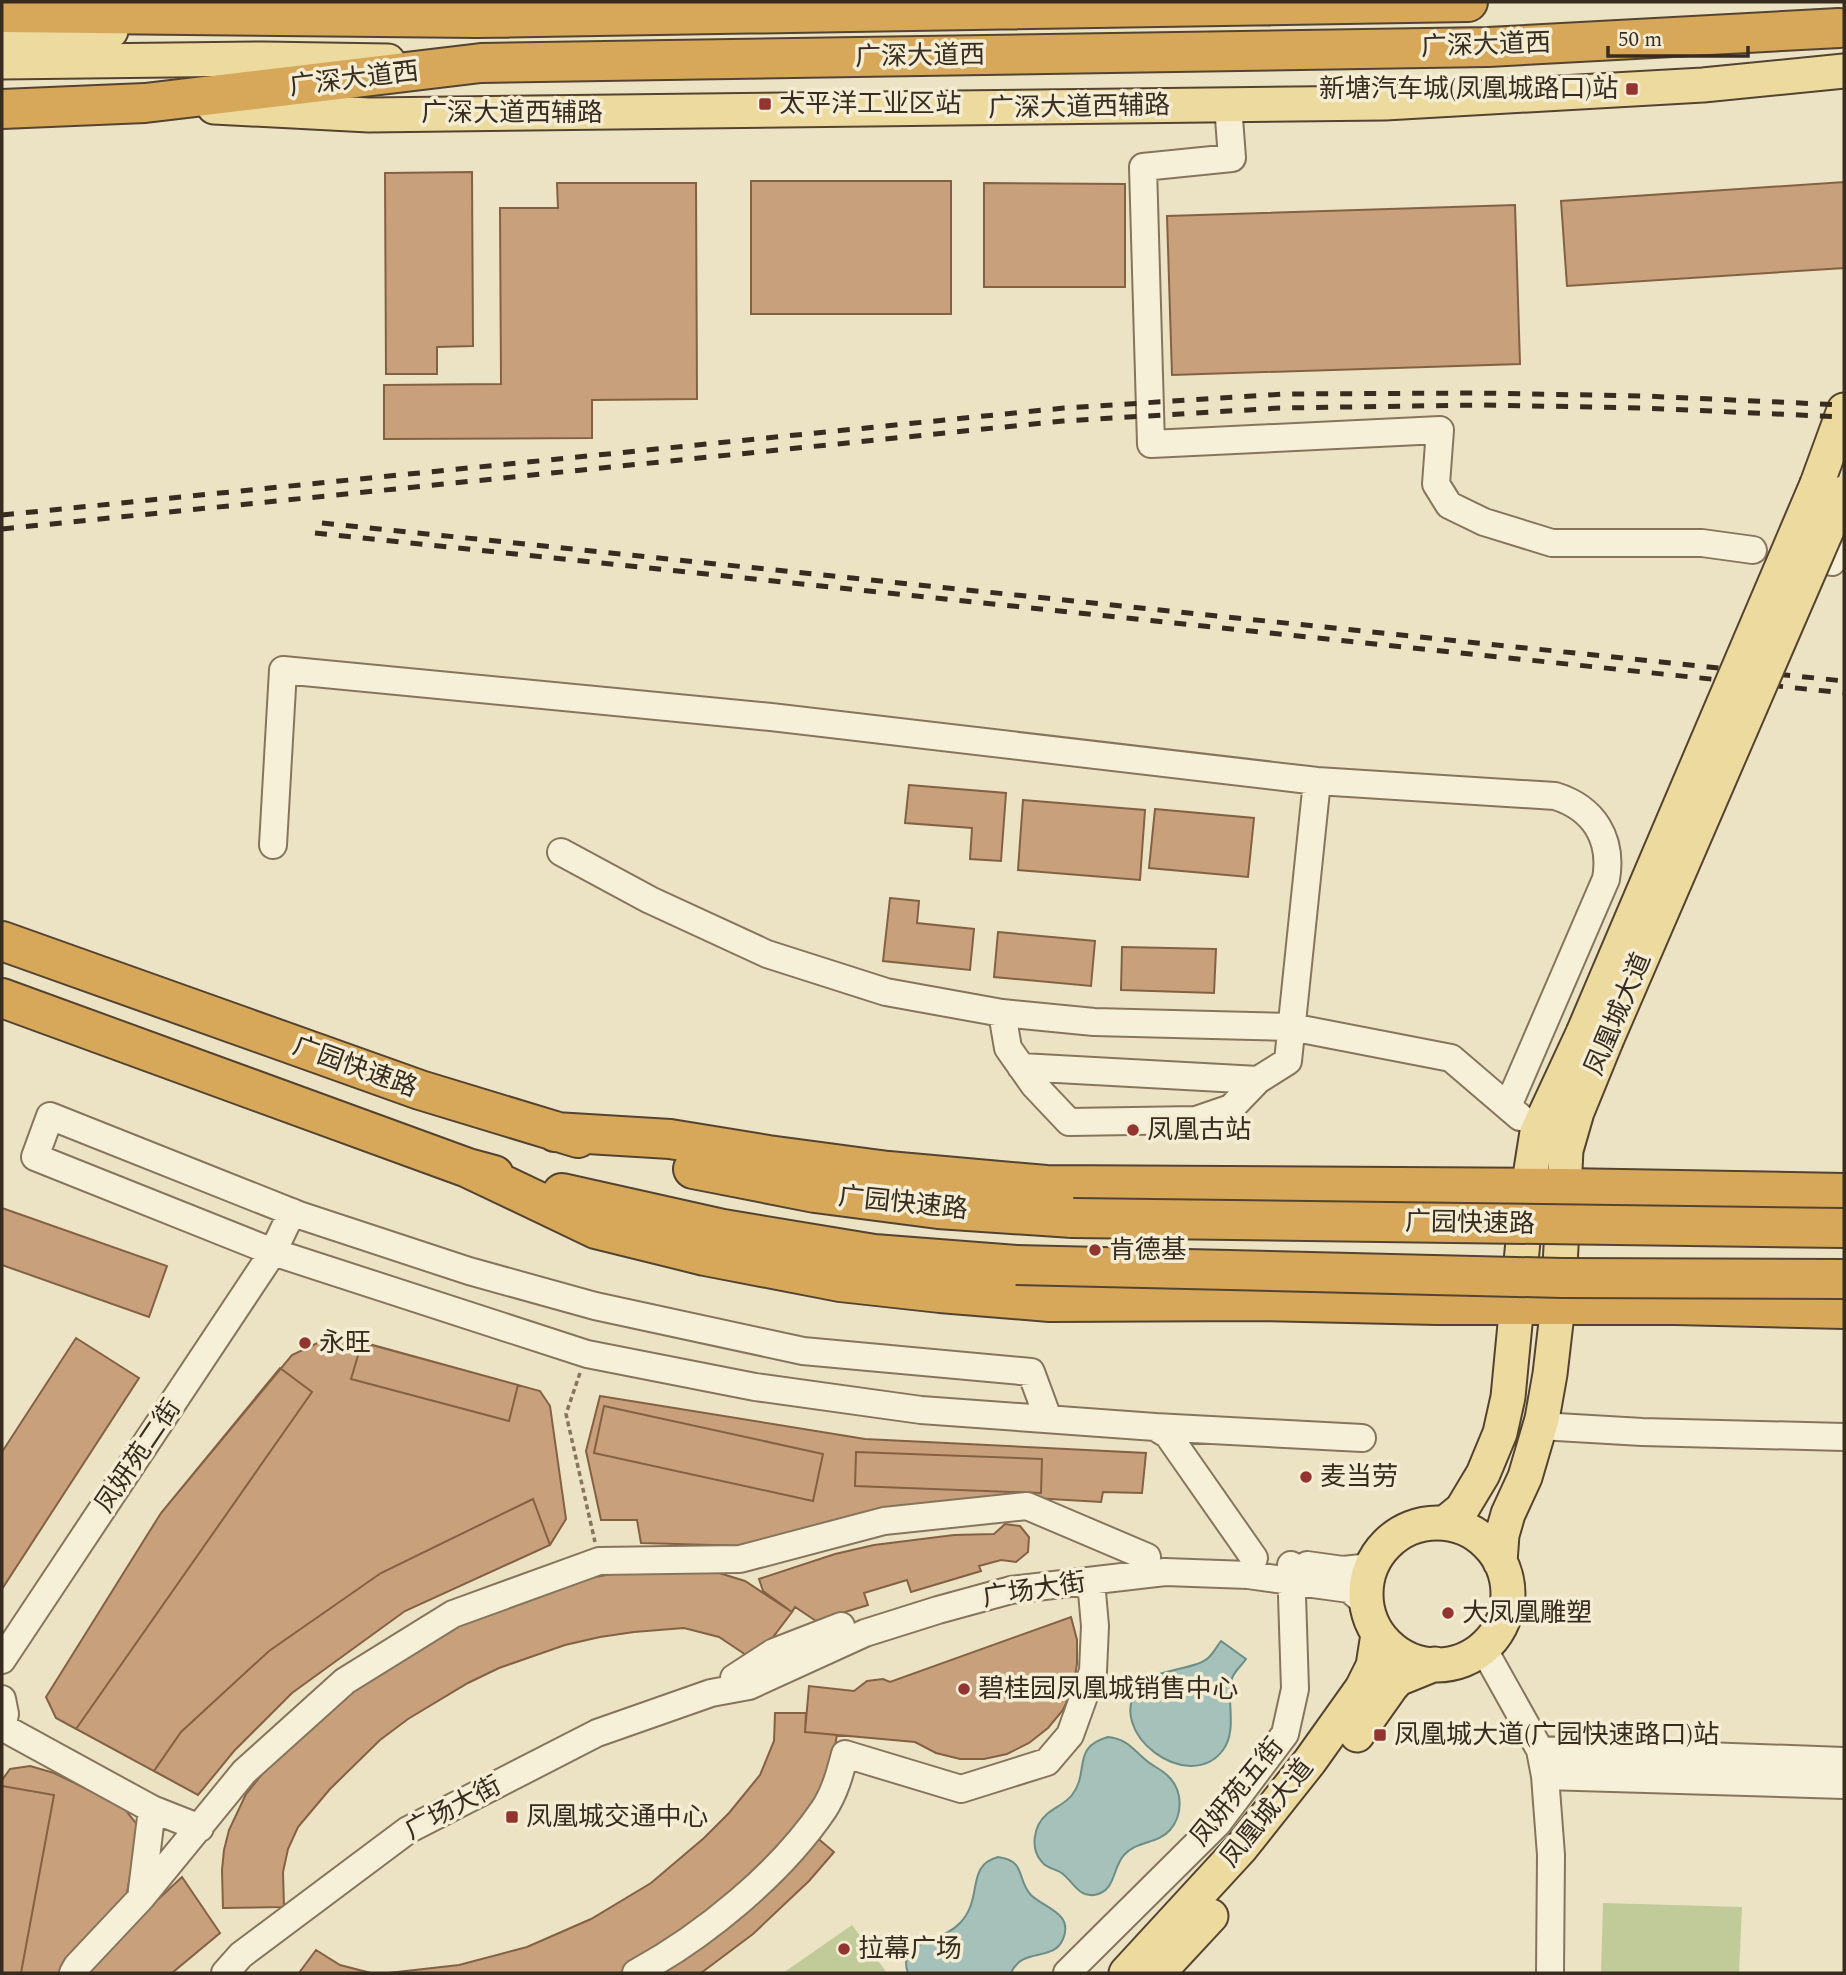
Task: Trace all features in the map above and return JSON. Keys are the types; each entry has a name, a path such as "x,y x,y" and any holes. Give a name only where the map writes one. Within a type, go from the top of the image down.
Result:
{"highway":[{"name":"广深大道西","path":"2,13 477,18 604,9 1468,2"},
{"name":"广深大道西","path":"2,109 145,103 481,63 1488,47 1839,28"},
{"name":"广园快速路","path":"2,941 420,1090 555,1132 686,1167 815,1193 939,1209 1073,1218 1844,1228"},
{"name":"广园快速路","path":"2,998 468,1168 603,1203 723,1229 874,1254 1016,1265 1562,1278 1844,1279"},
{"path":"555,1132 670,1139 888,1171 1046,1185 1844,1193"},
{"path":"468,1168 596,1229 705,1256 840,1282 1050,1302 1257,1301 1844,1309"}],"main road":[{"path":"98,14 297,2"},
{"path":"2,35 477,18"},
{"path":"2,62 264,59 481,63"},
{"name":"广深大道西辅路","path":"145,103 369,114 1398,103 1703,85 1844,71"},
{"name":"凤凰城大道","path":"1500,1562 1505,1524 1525,1477 1540,1426 1550,1374 1558,1305 1538,1132 1595,1037 1834,488 1844,410"},
{"name":"凤凰城大道","path":"1446,1523 1462,1509 1482,1474 1500,1433 1508,1397 1517,1306 1546,1189 1566,1150 1595,1037"},
{"path":"1446,1523 1468,1530 1487,1543 1500,1562 1508,1584 1507,1608 1498,1630 1483,1648 1462,1660 1434,1664 1415,1662 1394,1651 1372,1619 1366,1589 1371,1567 1383,1547 1401,1532 1422,1524 1446,1523"},
{"name":"凤凰城大道","path":"1126,1973 1233,1857 1310,1761 1362,1688 1373,1666 1372,1619"},
{"name":"凤凰城大道","path":"1158,1973 1225,1900 1398,1679 1434,1664"}],"street":[{"path":"1228,106 1232,158 1143,167 1151,444 1440,430 1436,484 1449,505 1484,522 1552,543 1702,543 1753,550"},
{"path":"273,845 283,670 771,717 1317,781 1555,796 1576,804 1600,829 1608,853 1606,879 1508,1106"},
{"path":"1002,1013 1008,1048 1034,1085 1069,1122 1196,1120 1231,1108 1258,1080 1288,1061 1317,781"},
{"path":"561,852 650,900 767,954 886,992 1002,1013 1094,1021 1291,1027 1451,1058 1538,1132"},
{"path":"1021,1067 1258,1080"},
{"path":"1048,1418 1031,1372 803,1351 595,1307 469,1271 292,1213 50,1116 35,1157 274,1252 587,1354 769,1389 921,1410 1155,1427 1262,1445 1362,1438"},
{"name":"凤妍苑二街","path":"2,1660 274,1252 292,1213"},
{"path":"1540,1426 1642,1432 1844,1437"},
{"path":"1155,1427 1168,1435 1254,1558"},
{"path":"74,1973 77,1966 141,1898 244,1772 345,1681 453,1614 599,1561 740,1559 884,1521 1027,1506 1147,1558"},
{"name":"广场大街","path":"711,1693 774,1652 957,1586 1029,1569 1173,1555 1254,1558 1290,1572 1349,1589 1372,1619"},
{"path":"1290,1572 1371,1567"},
{"name":"广场大街","path":"226,1973 241,1955 408,1830 597,1733 711,1693 748,1686 865,1633 1011,1590 1165,1572 1248,1575 1290,1572"},
{"name":"凤妍苑五街","path":"1067,1973 1219,1823 1285,1734 1295,1689 1290,1572"},
{"path":"636,1973 663,1958 716,1921 764,1878 825,1808 838,1782 845,1754 961,1789 1046,1762 1070,1735 1093,1671 1095,1626 1091,1581"},
{"path":"1483,1648 1540,1750 1545,1776 1551,1855 1550,1973"},
{"path":"2,1699 5,1714 2,1728 152,1809 200,1828"},
{"path":"1540,1750 1844,1761"},
{"path":"1545,1776 1844,1785"},
{"path":"141,1898 152,1809"}],"path":[{"path":"587,1354 566,1414 599,1561"}],"green space":[{"path":"1603,1903 1742,1907 1739,1973 1601,1973"},
{"name":"拉幕广场","path":"852,1925 887,1973 783,1973"}],"water":[{"path":"1221,1641 1246,1659 1234,1674 1231,1683 1228,1742 1223,1750 1208,1762 1190,1766 1172,1762 1155,1753 1141,1739 1132,1722 1131,1705 1139,1687 1146,1681 1164,1672 1201,1662 1210,1656"},
{"path":"1108,1737 1125,1743 1164,1772 1174,1783 1180,1803 1174,1824 1165,1835 1129,1850 1120,1860 1106,1889 1101,1893 1088,1895 1079,1891 1060,1872 1044,1864 1038,1857 1035,1838 1042,1819 1072,1795 1089,1747"},
{"path":"998,1857 1013,1862 1031,1895 1061,1917 1065,1930 1058,1946 1052,1951 1023,1960 1011,1973 908,1973 906,1962 909,1954 914,1948 943,1935 960,1923 971,1903 982,1868 988,1861"}],"building":[{"path":"472,172 473,346 437,347 437,374 386,374 385,173"},
{"path":"751,181 951,181 951,314 751,314"},
{"path":"1844,182 1844,268 1567,286 1561,201"},
{"path":"557,183 696,183 697,399 592,400 592,438 384,439 384,385 501,384 500,208 558,208"},
{"path":"984,183 1125,184 1125,287 984,287"},
{"path":"1515,205 1520,364 1172,375 1167,216"},
{"path":"909,785 1006,793 1001,861 970,859 972,828 905,823"},
{"path":"1023,800 1145,810 1140,880 1018,870"},
{"path":"1155,809 1254,818 1248,877 1149,868"},
{"path":"890,898 919,901 917,923 974,929 970,970 883,961"},
{"path":"998,932 1095,941 1091,986 994,977"},
{"path":"1122,947 1216,949 1214,993 1121,990"},
{"path":"2,1208 167,1266 149,1317 2,1265"},
{"path":"76,1338 139,1378 2,1589 2,1452"},
{"path":"328,1338 357,1341 540,1391 550,1406 566,1519 550,1545 405,1611 292,1693 234,1751 198,1795 56,1718 46,1697 161,1513 292,1355"},
{"path":"362,1342 518,1385 509,1421 351,1379"},
{"path":"280,1368 312,1392 76,1729 56,1718 46,1697 161,1513"},
{"path":"600,1396 865,1439 1146,1453 1142,1493 1103,1492 1101,1502 998,1496 749,1546 641,1543 637,1520 601,1520 586,1451"},
{"path":"604,1406 823,1454 813,1501 594,1453"},
{"path":"856,1452 1042,1459 1041,1493 855,1486"},
{"path":"533,1499 550,1545 405,1611 292,1693 234,1751 198,1795 154,1771 181,1732 269,1651 381,1573"},
{"path":"1005,1524 1020,1526 1029,1537 1028,1552 1016,1562 1001,1560 979,1566 981,1571 911,1592 907,1580 864,1593 868,1605 816,1621 795,1607 792,1612 763,1591 759,1579 835,1554 874,1545 954,1535 994,1534"},
{"path":"706,1569 745,1581 792,1612 755,1661 719,1637 684,1628 600,1637 565,1645 499,1668 408,1719 380,1740 330,1789 298,1827 288,1849 283,1872 284,1907 223,1908 224,1850 229,1830 246,1794 284,1747 405,1648 549,1586 627,1571"},
{"name":"碧桂园凤凰城销售中心","path":"1071,1617 1077,1640 1077,1664 1073,1688 1063,1710 1048,1728 1029,1743 1007,1754 984,1759 960,1759 936,1753 915,1742 805,1732 809,1686 854,1691 867,1681 883,1679 890,1682"},
{"path":"775,1713 806,1713 805,1732 837,1735 830,1772 812,1808 747,1882 654,1955 620,1973 388,1973 459,1965 527,1947 591,1919 651,1883 704,1838 760,1775 774,1741"},
{"path":"30,1766 54,1773 123,1807 139,1827 126,1898 74,1949 61,1973 2,1973 2,1780 10,1769"},
{"path":"2,1786 54,1795 21,1973 2,1973"},
{"path":"815,1836 834,1852 809,1881 753,1934 701,1973 654,1973"},
{"path":"182,1877 220,1933 172,1973 85,1973 89,1964"},
{"path":"316,1950 340,1965 371,1973 299,1973"}],"railway":[{"path":"2,515 1064,408 1284,394 1644,396 1844,405"},
{"path":"2,529 1063,421 1280,408 1483,405 1643,408 1844,417"},
{"path":"322,523 1844,681"},
{"path":"315,533 1844,693"}],"place":[{"name":"新塘汽车城(凤凰城路口)站","path":"1632,89"},
{"name":"太平洋工业区站","path":"765,104"},
{"name":"凤凰古站","path":"1133,1130"},
{"name":"肯德基","path":"1095,1250"},
{"name":"永旺","path":"305,1343"},
{"name":"麦当劳","path":"1306,1477"},
{"name":"大凤凰雕塑","path":"1448,1613"},
{"name":"碧桂园凤凰城销售中心","path":"964,1689"},
{"name":"凤凰城大道(广园快速路口)站","path":"1380,1735"},
{"name":"凤凰城交通中心","path":"512,1817"},
{"name":"拉幕广场","path":"844,1949"}]}
